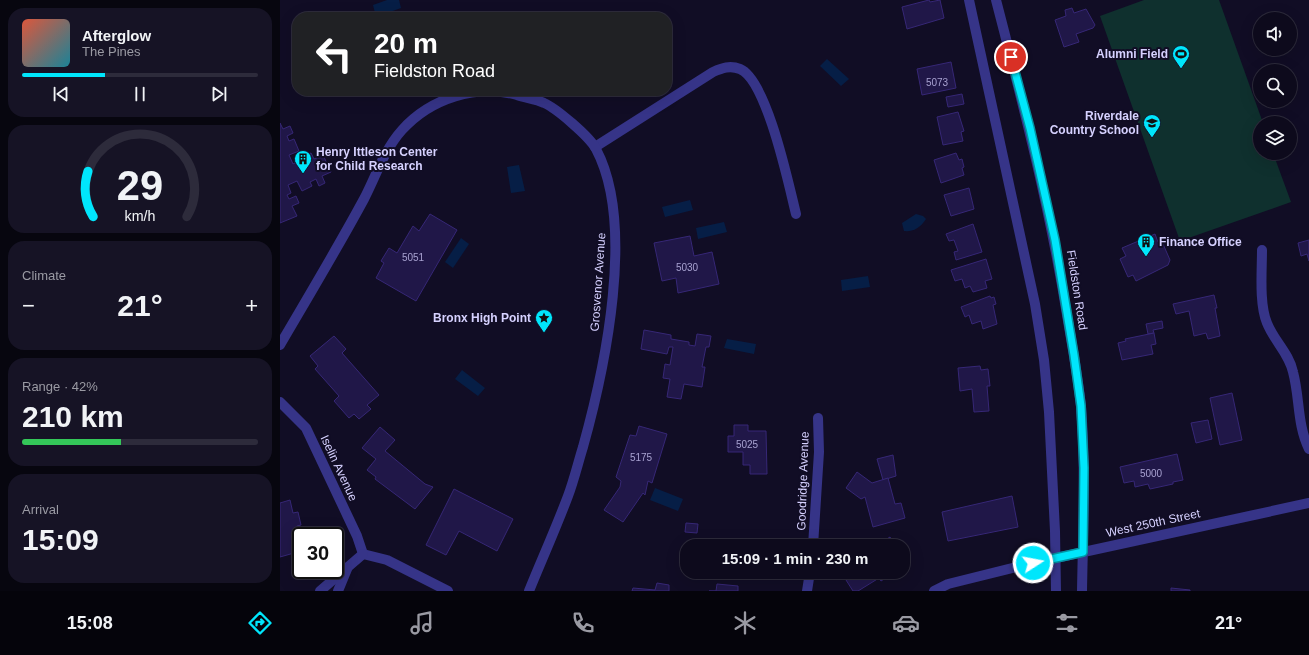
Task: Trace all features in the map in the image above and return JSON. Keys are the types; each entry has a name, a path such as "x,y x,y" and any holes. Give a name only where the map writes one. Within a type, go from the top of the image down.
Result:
{"street":[{"path":"969,0 1036,310 1049,412 1056,558 1056,591"},
{"name":"Fieldston Road","path":"996,0 1030,128 1055,240 1074,355 1081,406 1084,468 1082,591"},
{"path":"595,147 713,72 726,67 740,69 751,78 763,102 780,146 796,214"},
{"name":"Grosvenor Avenue","path":"280,345 347,230 391,144 403,129 422,111 446,99 457,96"},
{"name":"Grosvenor Avenue","path":"519,96 544,103 575,126 595,147 606,173 614,205 615,254 606,346 594,407 569,494 529,591"},
{"path":"1262,250 1264,308 1267,323 1286,353 1293,371 1303,437 1309,450"},
{"name":"Iselin Avenue","path":"280,402 306,428 357,536 363,554"},
{"name":"Goodridge Avenue","path":"814,539 820,452 818,418"},
{"name":"West 250th Street","path":"934,591 948,584 1056,558 1309,503"},
{"path":"320,591 363,554 387,560 448,591"},
{"path":"338,591 348,567"},
{"path":"807,591 809,579"}],"green space":[{"name":"Alumni Field","path":"1144,0 1219,0 1253,95 1253,108 1258,108 1260,116 1253,116 1253,160 1276,160 1291,202 1180,241 1100,16"}],"water":[{"path":"387,0 399,0 401,8 390,12 375,12 373,5"},
{"path":"827,59 849,79 841,86 820,66"},
{"path":"519,165 525,191 511,193 507,167"},
{"path":"690,200 693,210 665,217 662,207"},
{"path":"916,214 923,216 926,219 917,228 911,231 904,231 902,223"},
{"path":"724,222 727,232 698,239 696,228"},
{"path":"461,238 469,244 453,268 445,262"},
{"path":"868,276 870,287 842,291 841,280"},
{"path":"727,339 756,344 754,354 724,348"},
{"path":"462,370 485,388 478,396 455,379"},
{"path":"655,488 683,499 678,511 650,500"}],"building":[{"path":"929,0 930,2 940,0 944,18 907,29 902,7"},
{"path":"1072,8 1074,13 1086,9 1095,25 1093,28 1076,34 1079,42 1064,47 1055,20 1066,16 1065,10"},
{"path":"951,62 956,88 922,95 917,69"},
{"path":"962,94 964,104 948,107 946,97"},
{"path":"958,112 964,131 961,132 963,141 943,145 937,117"},
{"name":"Henry Ittleson Center for Child Research","path":"280,123 283,129 290,126 293,133 287,136 289,141 294,139 299,151 289,155 293,164 300,160 303,165 307,163 304,156 311,153 314,159 323,155 331,172 322,176 325,183 319,186 316,179 310,182 312,186 302,191 297,181 288,185 291,193 287,195 289,199 296,196 299,203 292,206 297,216 280,223"},
{"path":"956,153 959,160 962,159 964,175 941,183 934,160"},
{"path":"969,188 974,209 951,216 944,195"},
{"path":"430,214 457,230 416,301 376,278 384,263 381,261 389,248 397,253 413,226 419,231"},
{"path":"973,224 982,252 956,260 954,252 958,251 954,240 949,241 946,234"},
{"name":"Finance Office","path":"1155,234 1158,242 1163,244 1170,260 1168,265 1136,281 1133,275 1128,277 1120,259 1126,256 1122,248"},
{"path":"690,236 694,256 712,252 719,284 678,293 676,278 662,281 654,243"},
{"path":"1309,240 1309,261 1307,254 1301,256 1298,243"},
{"path":"986,259 992,279 985,281 987,288 973,292 970,286 965,288 962,279 955,281 951,270"},
{"path":"1214,295 1220,336 1208,339 1206,333 1194,336 1189,311 1176,314 1173,304"},
{"path":"990,296 991,298 994,297 996,304 993,305 997,324 983,329 981,321 972,324 969,315 965,317 961,307"},
{"path":"1162,321 1163,328 1153,330 1154,333 1148,334 1146,324"},
{"path":"644,330 671,335 671,339 689,342 689,345 695,346 697,334 711,336 709,347 706,347 702,367 705,367 702,387 684,384 681,399 667,397 670,379 663,378 665,364 670,365 673,347 669,347 667,354 641,349"},
{"path":"1154,333 1156,344 1151,345 1153,354 1122,360 1118,343 1126,341 1125,339"},
{"path":"334,336 346,349 342,353 379,395 367,405 371,409 359,419 354,414 349,418 334,401 339,396 315,369 318,366 310,356"},
{"path":"980,366 981,370 988,369 990,386 987,386 989,411 974,412 972,389 960,391 958,368"},
{"path":"1232,393 1242,440 1220,445 1210,398"},
{"path":"1208,420 1212,439 1196,443 1191,423"},
{"path":"734,425 748,425 748,431 766,431 767,474 750,474 750,465 743,465 743,452 728,452 728,436 734,436"},
{"path":"639,426 667,434 652,483 648,481 645,495 643,493 623,522 604,510 620,487 621,481 616,477 630,435 636,436"},
{"path":"380,427 395,440 385,451 425,484 433,487 415,509 375,479 376,477 367,470 376,459 362,448"},
{"path":"1177,454 1183,480 1173,482 1173,484 1150,489 1148,484 1135,487 1134,481 1124,483 1120,467"},
{"path":"893,455 896,476 883,480 877,459"},
{"path":"857,472 872,483 888,478 895,504 901,503 905,518 873,527 865,497 861,499 846,488"},
{"path":"454,489 513,519 497,551 459,531 446,555 426,545"},
{"path":"1012,496 1018,527 948,541 942,512"},
{"path":"290,500 293,513 298,512 301,525 292,527 292,554 280,557 280,503"},
{"path":"686,523 698,524 697,533 685,532"},
{"path":"877,579 858,591 853,591 846,580"},
{"path":"657,583 669,585 669,591 632,591 633,588 655,590"},
{"path":"717,584 738,586 738,591 716,591"},
{"path":"1171,588 1190,590 1190,591 1171,591"}],"place":[{"name":"Alumni Field","path":"1181,69"},
{"name":"Riverdale Country School","path":"1152,138"},
{"name":"Henry Ittleson Center for Child Research","path":"303,174"},
{"name":"Finance Office","path":"1146,257"},
{"name":"Bronx High Point","path":"544,333"}],"route":[{"path":"1011,57 1030,128 1043,192 1055,240 1081,406 1084,468 1083,552 1033,563"}]}
